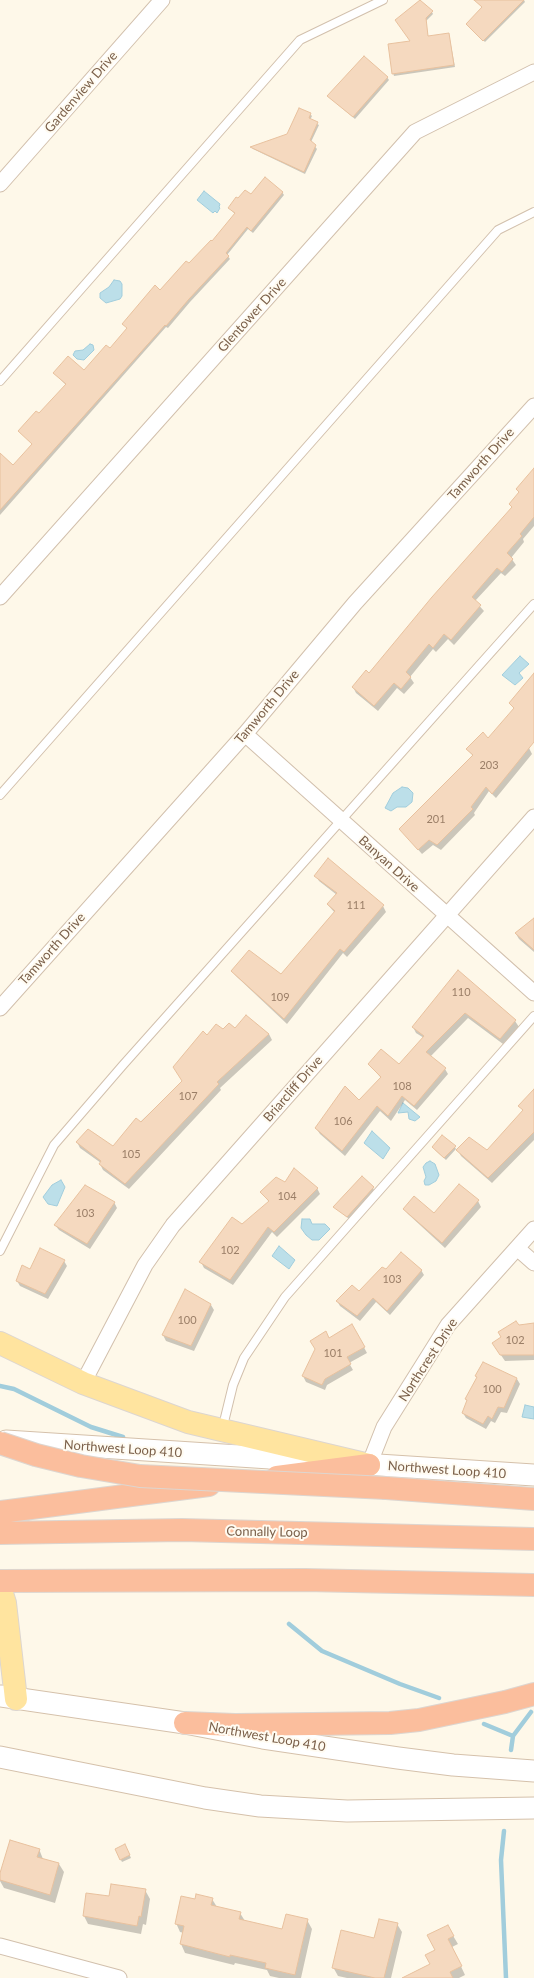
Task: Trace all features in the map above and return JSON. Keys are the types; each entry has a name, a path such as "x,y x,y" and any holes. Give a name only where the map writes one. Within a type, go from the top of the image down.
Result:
{"highway":[{"path":"0,1442 36,1455 81,1466 140,1476 386,1488 534,1499"},
{"path":"0,1512 369,1465"},
{"name":"Connally Loop","path":"0,1533 182,1530 534,1539"},
{"path":"0,1581 305,1580 534,1585"},
{"path":"185,1723 235,1725 356,1725 390,1723 419,1720 505,1702 534,1694"}],"main road":[{"path":"0,1343 83,1383 188,1422 221,1431 299,1447 369,1465"},
{"name":"Northwest Loop 410","path":"0,1442 534,1476"},
{"path":"0,1587 5,1604 12,1659 8,1697"},
{"name":"Northwest Loop 410","path":"8,1697 185,1723 263,1738 398,1758 453,1765 534,1771"},
{"path":"0,1757 205,1798 260,1806 347,1811 534,1808"}],"street":[{"name":"Gardenview Drive","path":"0,184 162,0"},
{"name":"Glentower Drive","path":"0,597 415,132 534,72"},
{"name":"Tamworth Drive","path":"0,1008 245,734 355,603 534,406"},
{"name":"Banyan Drive","path":"245,734 446,916 534,993"},
{"name":"Briarcliff Drive","path":"83,1383 145,1265 173,1225 534,818"},
{"name":"Northcrest Drive","path":"369,1465 384,1427 448,1325 534,1228"},
{"path":"517,1248 534,1263"},
{"path":"0,1946 119,1978"}],"lane":[{"path":"0,381 300,40 383,0"},
{"path":"0,795 498,230 534,212"},
{"path":"0,1251 54,1145 123,1065 534,604"},
{"path":"221,1431 233,1384 244,1358 285,1297 534,1016"}],"water":[{"path":"204,191 220,204 220,208 217,213 215,211 213,213 197,200"},
{"path":"114,280 120,281 122,284 122,296 120,299 106,303 100,298 100,293 109,287"},
{"path":"90,344 93,345 94,350 84,360 77,359 73,355 75,351 83,350"},
{"path":"520,656 529,664 519,673 523,678 515,685 502,675"},
{"path":"402,787 408,788 413,793 412,802 406,807 397,807 391,811 385,808 393,793"},
{"path":"403,1103 420,1117 415,1121 409,1119 408,1112 398,1113"},
{"path":"372,1131 390,1148 383,1159 364,1143"},
{"path":"430,1161 435,1164 439,1175 436,1181 429,1185 425,1185 424,1181 426,1177 423,1167"},
{"path":"61,1180 65,1187 57,1206 48,1204 43,1197 52,1185"},
{"path":"302,1219 310,1219 312,1224 325,1224 330,1229 319,1240 312,1240 301,1228"},
{"path":"279,1246 295,1260 289,1269 272,1256"},
{"path":"525,1405 534,1407 534,1419 522,1417"}],"building":[{"path":"420,0 433,11 426,18 428,36 449,33 454,65 392,74 388,44 410,41 395,20"},
{"path":"474,0 524,0 483,41 466,24 482,7"},
{"path":"364,56 388,77 353,117 327,96"},
{"path":"299,108 311,113 309,118 318,122 310,140 316,145 304,172 250,147 287,134"},
{"path":"265,177 283,192 251,231 247,227 226,253 229,256 166,326 165,325 0,510 0,453 13,465 32,444 18,431 36,411 39,413 66,384 53,373 68,356 84,370 106,345 110,348 127,328 122,324 155,285 160,290 186,261 189,263 211,240 212,241 235,213 228,208 236,197 238,198 245,190 251,194"},
{"path":"534,468 534,517 520,534 522,536 507,553 513,559 502,572 497,568 472,597 481,605 451,640 444,634 433,648 429,644 406,672 411,677 401,689 394,683 374,706 352,687 366,670 369,673 432,597 512,507 509,504 519,492 516,489"},
{"path":"534,673 534,742 492,794 486,787 471,807 473,809 437,845 429,840 418,850 399,829 473,755 466,749 483,732 488,738 514,708 509,703"},
{"path":"328,858 384,905 344,952 340,949 284,1019 231,971 249,950 281,974 335,911 327,904 337,893 314,876"},
{"path":"534,918 534,950 515,933"},
{"path":"458,970 516,1020 500,1039 465,1013 426,1052 446,1068 414,1106 402,1096 388,1116 377,1106 342,1151 315,1128 345,1086 359,1100 381,1077 368,1064 381,1049 399,1064 424,1036 412,1027"},
{"path":"246,1015 269,1034 217,1082 219,1084 125,1184 99,1164 101,1161 76,1142 88,1129 113,1146 136,1118 141,1122 182,1081 173,1067 203,1031 207,1035 216,1024 223,1029 229,1023 235,1028"},
{"path":"534,1089 534,1132 488,1178 456,1150 469,1137 487,1150 523,1110 518,1106"},
{"path":"442,1135 456,1146 444,1158 432,1147"},
{"path":"294,1168 318,1188 274,1232 268,1227 230,1280 199,1262 232,1217 242,1224 269,1201 260,1192 276,1177 285,1182"},
{"path":"362,1176 374,1187 347,1217 333,1207"},
{"path":"459,1184 479,1200 442,1243 403,1209 414,1196 434,1213"},
{"path":"85,1185 115,1202 87,1244 54,1225"},
{"path":"40,1248 65,1260 45,1294 16,1281 22,1265 30,1269"},
{"path":"401,1252 422,1270 387,1311 373,1298 357,1316 336,1301 352,1285 359,1291 382,1267 386,1269"},
{"path":"185,1289 211,1304 191,1346 162,1335"},
{"path":"516,1321 519,1325 534,1323 534,1355 500,1355 492,1343 501,1337 498,1332"},
{"path":"352,1324 365,1347 347,1357 351,1364 325,1379 322,1385 302,1376 315,1349 310,1341 326,1331 329,1338"},
{"path":"483,1362 517,1378 504,1408 498,1407 492,1419 488,1416 483,1424 462,1413 467,1400 465,1399"},
{"path":"10,1840 40,1849 37,1857 59,1863 50,1895 0,1880 0,1873"},
{"path":"125,1844 130,1855 120,1860 115,1849"},
{"path":"111,1884 146,1889 141,1917 139,1916 137,1926 83,1916 86,1893 109,1896"},
{"path":"196,1894 213,1898 211,1905 241,1912 239,1919 282,1929 286,1914 308,1919 295,1975 265,1968 266,1963 230,1955 230,1957 180,1944 184,1926 175,1924 181,1896 195,1899"},
{"path":"379,1919 398,1923 384,1978 375,1978 332,1968 341,1930 374,1938"},
{"path":"448,1925 454,1936 448,1939 462,1966 450,1972 453,1978 402,1978 430,1964 425,1955 435,1950 427,1935"}],"waterway":[{"path":"0,1386 14,1389 91,1427 123,1437"},
{"path":"289,1624 322,1651 400,1684 439,1698"},
{"path":"511,1750 513,1736 531,1712"},
{"path":"484,1724 513,1736"},
{"path":"504,1831 501,1860 506,1978"}]}
